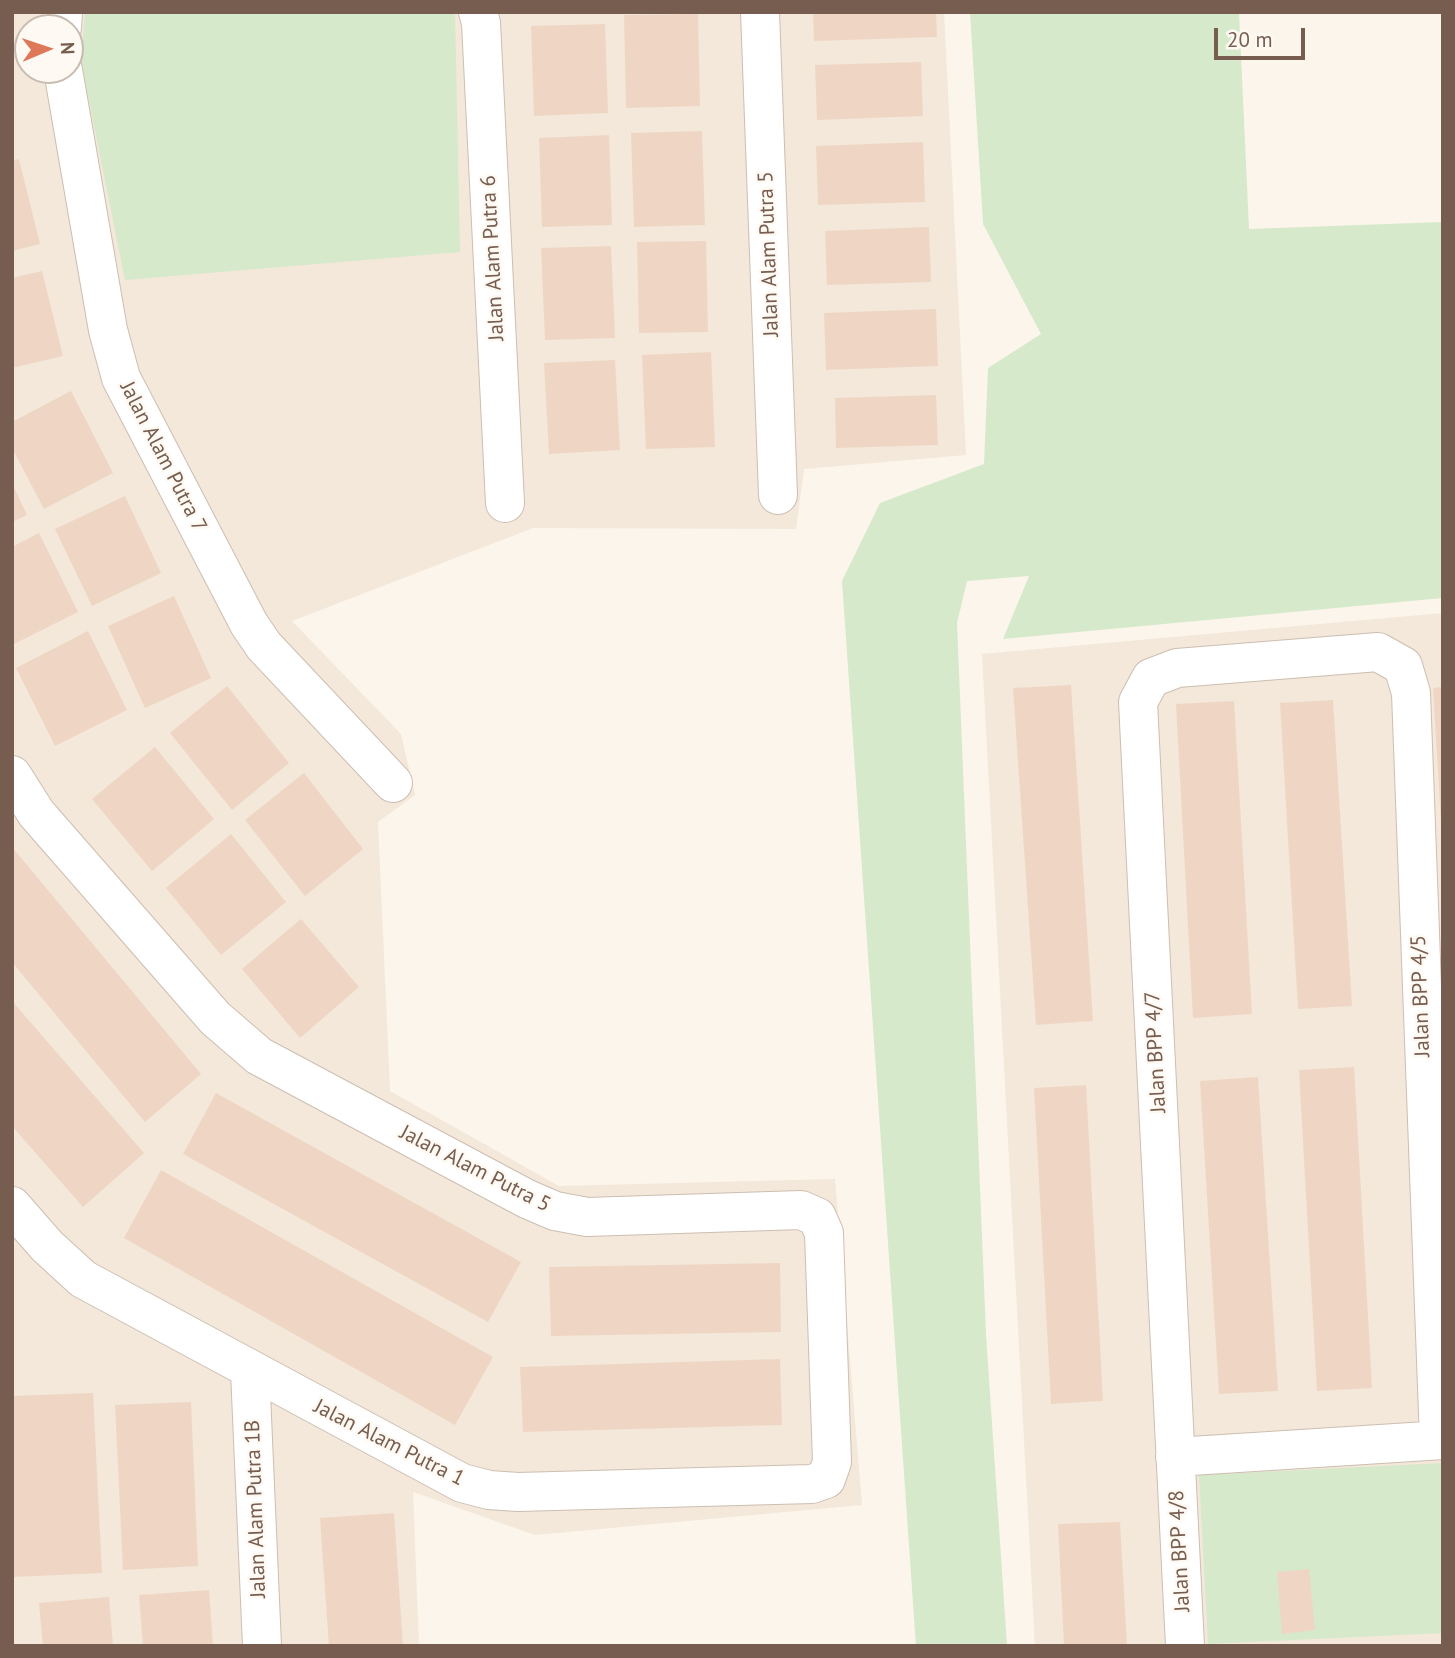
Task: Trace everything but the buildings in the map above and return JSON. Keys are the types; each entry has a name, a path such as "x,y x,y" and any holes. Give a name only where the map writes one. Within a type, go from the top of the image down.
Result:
{"street":[{"name":"Jalan Alam Putra 6","path":"478,12 481,23 505,503"},
{"name":"Jalan Alam Putra 5","path":"760,12 778,495"},
{"name":"Jalan Alam Putra 7","path":"64,84 108,330 121,378 249,624 264,646 393,783"},
{"name":"Jalan BPP 4/7","path":"1175,1457 1139,702 1151,678 1177,668 1378,652"},
{"name":"Jalan BPP 4/5","path":"1378,652 1403,666 1411,692 1441,1440"},
{"name":"Jalan Alam Putra 5","path":"12,775 36,813 215,1018 259,1056 527,1199 555,1211 587,1217 802,1210 817,1217 824,1233 825,1259 832,1462 827,1479"},
{"name":"Jalan Alam Putra 1","path":"12,1206 47,1247 83,1279 462,1483 489,1490 518,1492 812,1484 827,1479"},
{"name":"Jalan Alam Putra 1B","path":"250,1371 262,1646"},
{"path":"1175,1457 1441,1440"},
{"name":"Jalan BPP 4/8","path":"1175,1457 1185,1646"}],"shaded area":[{"path":"12,12 944,12 966,455 804,469 796,529 533,528 292,621 401,734 415,795 378,822 390,1091 559,1186 835,1179 862,1505 535,1535 413,1492 419,1646 12,1646"},
{"path":"1443,613 1443,1646 1035,1646 982,654"}],"green space":[{"path":"85,12 455,12 460,252 125,280 84,76"},
{"path":"970,12 1239,12 1249,229 1443,222 1443,598 1003,639 1029,576 967,581 957,623 986,1334 1007,1646 916,1646 842,581 880,503 984,464 988,368 1041,334 983,224"},
{"path":"1443,1463 1443,1633 1208,1644 1199,1475"}]}
